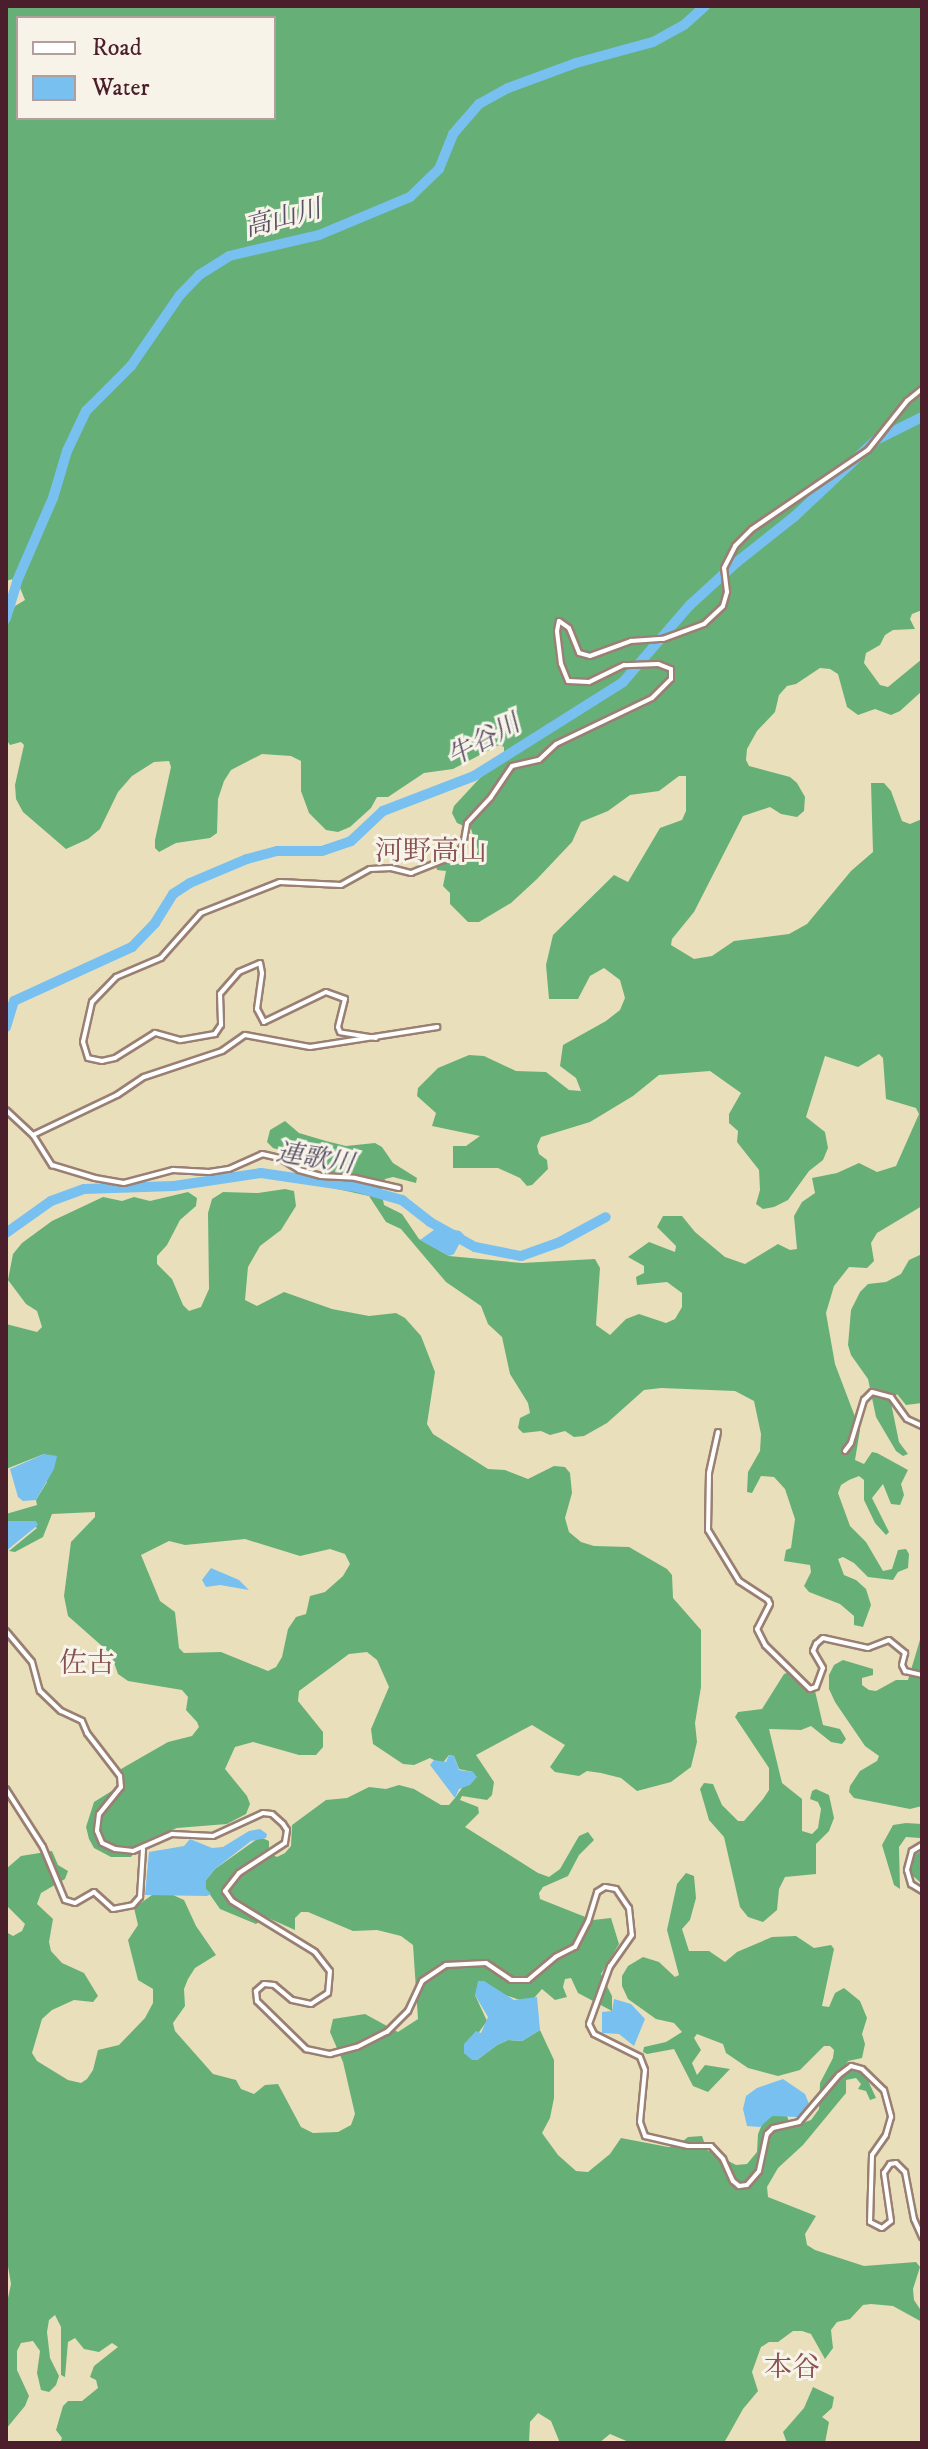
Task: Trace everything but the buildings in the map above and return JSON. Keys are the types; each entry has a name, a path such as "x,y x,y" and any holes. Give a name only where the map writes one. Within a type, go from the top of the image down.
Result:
{"street":[{"path":"376,1038 340,1032 338,1027 345,999 326,992 264,1022 257,1009 262,973 260,963 239,972 220,994 221,1025 215,1034 180,1040 155,1033 115,1058 102,1061 88,1058 83,1042 92,1002 116,977 161,958 201,913 280,882 341,885 370,869 391,868 411,873 456,855 463,846 467,823 512,766 539,760 556,744 638,706 652,698 671,679 671,669 658,664 624,665 589,682 568,681 561,664 557,631 559,621 569,628 579,653 590,656 631,641 663,639 704,624 723,606 727,592 724,568 735,546 775,512 868,450 907,401 922,389"},
{"path":"33,1135 117,1095 144,1077 222,1051 245,1035 310,1047 437,1027"},
{"path":"6,1110 33,1135 52,1165 124,1183 173,1170 222,1170 262,1154 280,1158 299,1170 321,1176 355,1178 399,1188"},
{"path":"845,1451 851,1443 864,1400 872,1392 891,1397 907,1419 922,1426"},
{"path":"718,1432 709,1473 708,1530 739,1581 770,1604 757,1629 765,1645 810,1689 816,1687 823,1668 813,1651 823,1638 868,1648 889,1640 905,1653 902,1665 905,1671 922,1675"},
{"path":"6,1631 29,1655 40,1691 61,1711 82,1721 87,1733 120,1776 121,1787 99,1814 98,1837 115,1849 143,1849 172,1834 213,1836 263,1813 272,1814 283,1824 287,1830 285,1843 239,1873 225,1891 232,1901 315,1952 330,1971 328,1993 311,2004 292,2000 269,1984 259,1986 255,1995 299,2043 320,2055 357,2047 387,2032 408,2011 422,1981 446,1965 486,1963 511,1980 528,1980 555,1957 575,1947 588,1922 597,1892 605,1887 616,1889 629,1908 632,1935 610,1966 589,2024 594,2034 640,2057 645,2070 640,2122 645,2136 688,2146 711,2146 723,2159 733,2181 739,2186 747,2185 759,2171 767,2134 773,2128 799,2122 839,2075 851,2066 862,2069 884,2090 891,2117 886,2135 872,2155 870,2222 882,2228 891,2221 884,2173 890,2164 896,2163 905,2172 914,2219 922,2237"},
{"path":"6,1789 43,1847 65,1900 75,1903 94,1892 113,1909 133,1905 140,1897 143,1849"},
{"path":"922,1845 912,1851 907,1870 911,1884 922,1891"}],"green space":[{"path":"6,6 922,6 922,610 912,614 910,619 915,629 893,630 885,635 880,645 866,653 864,663 880,685 888,687 922,659 922,691 891,715 875,709 858,715 847,707 838,674 830,669 820,668 796,684 787,686 779,695 775,712 757,731 747,749 746,760 749,766 790,777 797,783 805,797 804,811 797,817 781,814 770,807 743,816 694,912 672,939 671,945 694,959 712,956 734,941 789,934 807,924 851,871 873,852 871,783 884,783 891,791 902,821 910,824 922,819 922,1206 877,1233 871,1243 874,1261 867,1268 849,1267 834,1286 826,1313 835,1364 860,1430 855,1460 864,1464 872,1452 908,1470 901,1484 904,1495 900,1505 891,1504 883,1484 872,1498 889,1532 886,1535 875,1523 864,1500 864,1480 859,1476 849,1480 841,1485 838,1493 850,1526 866,1542 883,1571 892,1569 898,1550 906,1549 909,1554 908,1568 898,1572 893,1580 868,1577 854,1563 843,1557 838,1559 844,1575 866,1589 871,1605 863,1627 854,1625 854,1616 840,1604 809,1592 804,1586 811,1572 810,1565 784,1561 786,1550 791,1548 795,1519 785,1489 774,1477 761,1476 752,1493 747,1492 748,1472 760,1451 761,1434 754,1401 735,1391 644,1390 607,1423 584,1436 574,1437 565,1431 550,1435 541,1431 523,1433 518,1428 520,1418 530,1413 528,1403 510,1374 502,1337 488,1324 481,1306 446,1282 401,1229 386,1222 369,1196 328,1187 326,1164 273,1148 267,1142 270,1130 285,1121 299,1133 326,1141 346,1146 375,1143 382,1147 393,1163 417,1178 416,1183 393,1177 385,1179 381,1189 384,1205 402,1214 419,1239 449,1256 522,1263 595,1259 600,1268 596,1325 610,1335 626,1319 639,1314 666,1323 675,1319 682,1307 682,1293 667,1282 637,1285 636,1277 644,1273 644,1266 628,1257 649,1242 675,1252 676,1246 657,1227 663,1216 682,1216 695,1232 725,1257 745,1264 778,1244 790,1250 797,1249 794,1216 802,1202 815,1193 812,1178 837,1173 859,1163 877,1172 896,1166 919,1114 916,1108 886,1099 883,1058 879,1054 858,1067 825,1056 806,1117 825,1132 828,1148 823,1160 809,1171 788,1200 774,1207 763,1209 756,1204 760,1190 759,1170 737,1142 738,1131 729,1123 729,1114 741,1093 710,1071 659,1075 633,1096 590,1122 541,1137 537,1146 539,1154 547,1160 548,1169 532,1185 527,1186 520,1178 498,1168 453,1168 453,1146 466,1146 480,1136 432,1126 436,1113 417,1096 418,1088 438,1068 469,1055 484,1056 516,1071 546,1072 569,1090 581,1091 576,1078 560,1066 563,1045 606,1021 620,1010 625,998 620,980 604,968 590,976 578,999 549,999 546,965 553,935 614,875 628,882 660,828 682,820 686,811 686,776 679,776 659,791 630,795 608,811 581,822 572,842 537,879 511,903 479,922 468,922 450,904 450,893 443,886 446,871 437,870 436,865 440,861 460,864 475,860 478,850 471,829 457,823 452,813 454,806 504,752 504,747 499,745 453,769 424,773 388,797 377,797 371,808 350,827 338,832 326,830 309,813 301,791 301,761 291,756 262,754 231,770 224,781 218,799 217,833 210,838 176,843 159,852 155,848 155,840 171,767 169,761 154,762 132,776 118,792 100,829 88,839 66,849 23,812 16,799 15,785 24,745 21,742 10,745 6,739 6,629 15,606 25,600 16,578 6,581"},
{"path":"285,1189 294,1191 296,1206 281,1230 260,1246 248,1267 245,1300 257,1306 284,1292 332,1309 369,1316 396,1313 405,1318 421,1336 435,1372 427,1424 433,1434 488,1469 505,1470 528,1479 554,1466 565,1467 570,1473 572,1493 565,1518 569,1532 581,1542 594,1546 629,1547 667,1569 672,1575 673,1598 701,1630 701,1687 695,1723 697,1742 691,1767 671,1782 637,1791 621,1778 601,1773 587,1771 579,1776 555,1772 550,1767 565,1745 532,1725 476,1755 494,1782 492,1795 487,1800 462,1796 460,1800 478,1807 479,1813 465,1827 549,1877 560,1869 579,1836 588,1832 594,1840 579,1855 568,1876 543,1887 539,1893 540,1899 593,1920 611,1918 619,1944 601,1974 612,1996 612,2011 578,1993 571,1978 565,1979 563,1987 567,1997 555,2000 542,1989 534,1998 520,2000 499,1993 475,1995 487,2021 464,2053 477,2060 497,2045 508,2040 522,2041 540,2030 554,2060 554,2098 550,2118 542,2133 558,2155 576,2171 588,2172 610,2154 621,2138 668,2147 677,2146 688,2137 702,2136 707,2150 736,2165 747,2164 757,2152 758,2134 763,2122 772,2116 787,2116 791,2127 811,2120 819,2109 820,2083 833,2058 834,2050 830,2046 824,2046 800,2070 778,2076 748,2068 726,2053 723,2044 697,2034 694,2038 701,2050 692,2063 697,2075 705,2065 730,2069 708,2092 693,2086 674,2049 643,2052 644,2047 666,2042 682,2032 674,2023 656,2019 628,1999 622,1986 622,1976 628,1966 643,1957 659,1962 675,1977 679,1975 667,1930 677,1884 686,1873 694,1876 696,1898 690,1920 682,1929 689,1951 709,1951 725,1962 737,1952 772,1937 796,1936 814,1948 831,1945 834,1949 822,2006 829,2007 835,1993 844,1988 860,2001 867,2018 862,2034 865,2044 862,2058 848,2061 845,2066 865,2074 876,2098 870,2100 866,2091 858,2089 861,2084 856,2078 846,2080 846,2093 803,2145 778,2168 767,2187 768,2197 816,2216 805,2234 807,2245 815,2250 864,2266 916,2262 920,2267 913,2289 914,2300 922,2312 922,2322 893,2306 863,2305 850,2319 837,2322 831,2330 833,2348 825,2359 811,2334 802,2331 793,2331 778,2342 769,2342 761,2347 752,2372 758,2391 743,2409 724,2443 631,2443 610,2434 599,2443 560,2443 551,2421 538,2413 530,2422 529,2443 60,2443 62,2438 56,2430 63,2406 68,2401 82,2401 98,2388 96,2380 90,2377 94,2366 118,2347 112,2343 99,2352 84,2349 75,2338 68,2342 65,2377 61,2375 61,2327 55,2315 49,2320 47,2332 50,2358 59,2376 56,2385 49,2392 41,2390 37,2373 40,2351 33,2341 21,2343 17,2351 17,2370 29,2396 25,2406 6,2429 6,2307 11,2284 6,2255 6,1932 13,1936 22,1931 25,1924 6,1905 6,1869 21,1856 52,1851 58,1865 68,1871 65,1879 41,1893 37,1904 53,1919 49,1942 51,1951 62,1963 84,1973 98,1996 93,2002 74,2000 52,2010 42,2019 32,2053 37,2061 68,2080 81,2083 93,2070 98,2050 119,2045 145,2018 153,2003 153,1989 138,1980 128,1940 138,1925 134,1908 152,1895 173,1895 184,1900 196,1926 216,1955 195,1968 188,1979 184,1989 185,2006 173,2023 175,2031 213,2074 236,2080 241,2089 254,2094 265,2085 278,2084 301,2127 313,2133 338,2132 351,2125 355,2114 343,2062 330,2032 333,2019 365,2014 398,2032 418,2019 413,1945 401,1936 377,1930 353,1931 308,1912 301,1912 295,1918 295,1930 266,1917 256,1924 220,1909 206,1889 206,1880 215,1869 260,1837 269,1841 269,1853 277,1857 285,1853 291,1846 292,1825 326,1800 347,1798 369,1787 386,1789 399,1785 414,1789 441,1805 449,1805 473,1772 459,1769 454,1756 449,1755 442,1764 430,1758 414,1765 403,1764 373,1744 371,1729 389,1687 377,1660 367,1652 349,1654 299,1691 298,1701 323,1732 323,1747 316,1755 299,1755 253,1742 235,1747 225,1769 247,1796 250,1804 246,1814 227,1824 177,1828 145,1841 131,1857 111,1857 94,1848 89,1839 86,1827 94,1802 123,1784 121,1769 168,1742 192,1736 199,1727 186,1710 188,1697 182,1690 128,1681 118,1674 111,1654 68,1616 64,1596 71,1542 95,1517 95,1512 52,1514 43,1537 15,1552 9,1551 37,1528 31,1523 10,1523 6,1521 6,1514 37,1505 36,1500 47,1482 44,1454 6,1469 6,1324 37,1332 42,1327 37,1311 26,1304 8,1280 13,1254 22,1243 52,1221 103,1197 122,1201 134,1197 150,1201 188,1192 197,1198 196,1206 180,1220 167,1245 157,1256 157,1264 172,1279 183,1305 189,1311 201,1307 209,1289 208,1213 212,1199 223,1192 258,1193","holes":["245,1539 300,1556 330,1549 345,1554 350,1564 343,1576 325,1592 310,1596 306,1614 296,1617 288,1629 282,1657 276,1667 268,1671 221,1652 184,1653 179,1648 175,1612 160,1601 141,1555 169,1541 185,1545"]},
{"path":"922,1254 922,1403 906,1405 897,1394 891,1403 899,1442 908,1454 903,1456 896,1451 876,1417 868,1379 851,1355 848,1345 851,1310 868,1284 886,1282 901,1274 909,1260"},
{"path":"922,1633 922,1806 910,1809 854,1798 849,1792 850,1786 860,1771 877,1761 879,1756 865,1746 835,1702 829,1689 829,1675 834,1665 843,1660 873,1669 873,1675 862,1678 862,1685 869,1690 876,1691 896,1680 908,1680"},
{"path":"792,1671 815,1691 823,1725 840,1729 846,1739 842,1744 831,1742 811,1726 801,1730 769,1729 782,1783 802,1799 802,1831 812,1834 818,1828 821,1809 818,1802 810,1799 812,1791 816,1789 829,1795 834,1818 829,1831 816,1844 816,1874 785,1877 779,1889 777,1910 763,1922 748,1917 740,1907 724,1837 709,1820 700,1789 704,1783 713,1784 722,1805 738,1821 744,1821 763,1799 769,1790 769,1768 735,1717 738,1712 762,1709 784,1674"},
{"path":"922,1824 922,1842 920,1838 906,1837 899,1847 900,1889 894,1885 882,1845 893,1825"},
{"path":"922,1851 922,1884 913,1876 908,1864 911,1857"},
{"path":"813,2387 834,2397 832,2408 822,2417 829,2422 825,2443 787,2443 783,2432 804,2408"}],"water":[{"path":"438,1227 460,1231 464,1235 454,1254 449,1256 420,1240"},
{"path":"44,1454 57,1456 54,1469 36,1500 23,1501 18,1497 10,1469"},
{"path":"6,1521 36,1521 38,1525 6,1551"},
{"path":"211,1568 239,1580 249,1590 220,1585 206,1587 202,1580"},
{"path":"449,1755 454,1756 459,1770 473,1772 477,1777 470,1785 459,1789 455,1798 430,1765 434,1760 446,1762"},
{"path":"260,1829 267,1834 266,1838 251,1841 215,1869 206,1880 206,1889 211,1894 145,1895 149,1852 184,1846 190,1839 212,1848 223,1847 249,1831"},
{"path":"478,1981 484,1981 514,2000 537,1997 540,2030 522,2041 508,2040 477,2060 472,2060 464,2053 464,2044 476,2031 481,2033 488,2017 475,1995"},
{"path":"614,1999 631,2004 645,2019 634,2046 619,2034 602,2033 602,2012 612,2011"},
{"path":"783,2079 805,2094 811,2109 797,2117 772,2116 760,2127 747,2126 743,2109 746,2096 757,2088"}],"waterway":[{"name":"高山川","path":"6,618 17,581 53,498 67,451 86,411 131,366 180,295 199,275 229,256 319,235 410,197 439,169 453,134 479,104 508,88 576,63 653,42 684,25 705,6"},
{"name":"牛谷川","path":"14,1001 132,947 155,923 173,894 190,883 247,859 277,851 322,851 351,841 383,811 474,776 623,682 690,605 737,562 795,516 876,440 922,417"},
{"name":"高山川","path":"6,1027 14,1001"},
{"name":"連歌川","path":"6,1233 51,1201 84,1189 174,1186 261,1173 356,1187 402,1200 430,1222 475,1247 521,1256 560,1242 606,1217"}],"district":[{"name":"河野高山","path":"431,852"},
{"name":"佐古","path":"87,1664"},
{"name":"本谷","path":"792,2368"}]}
